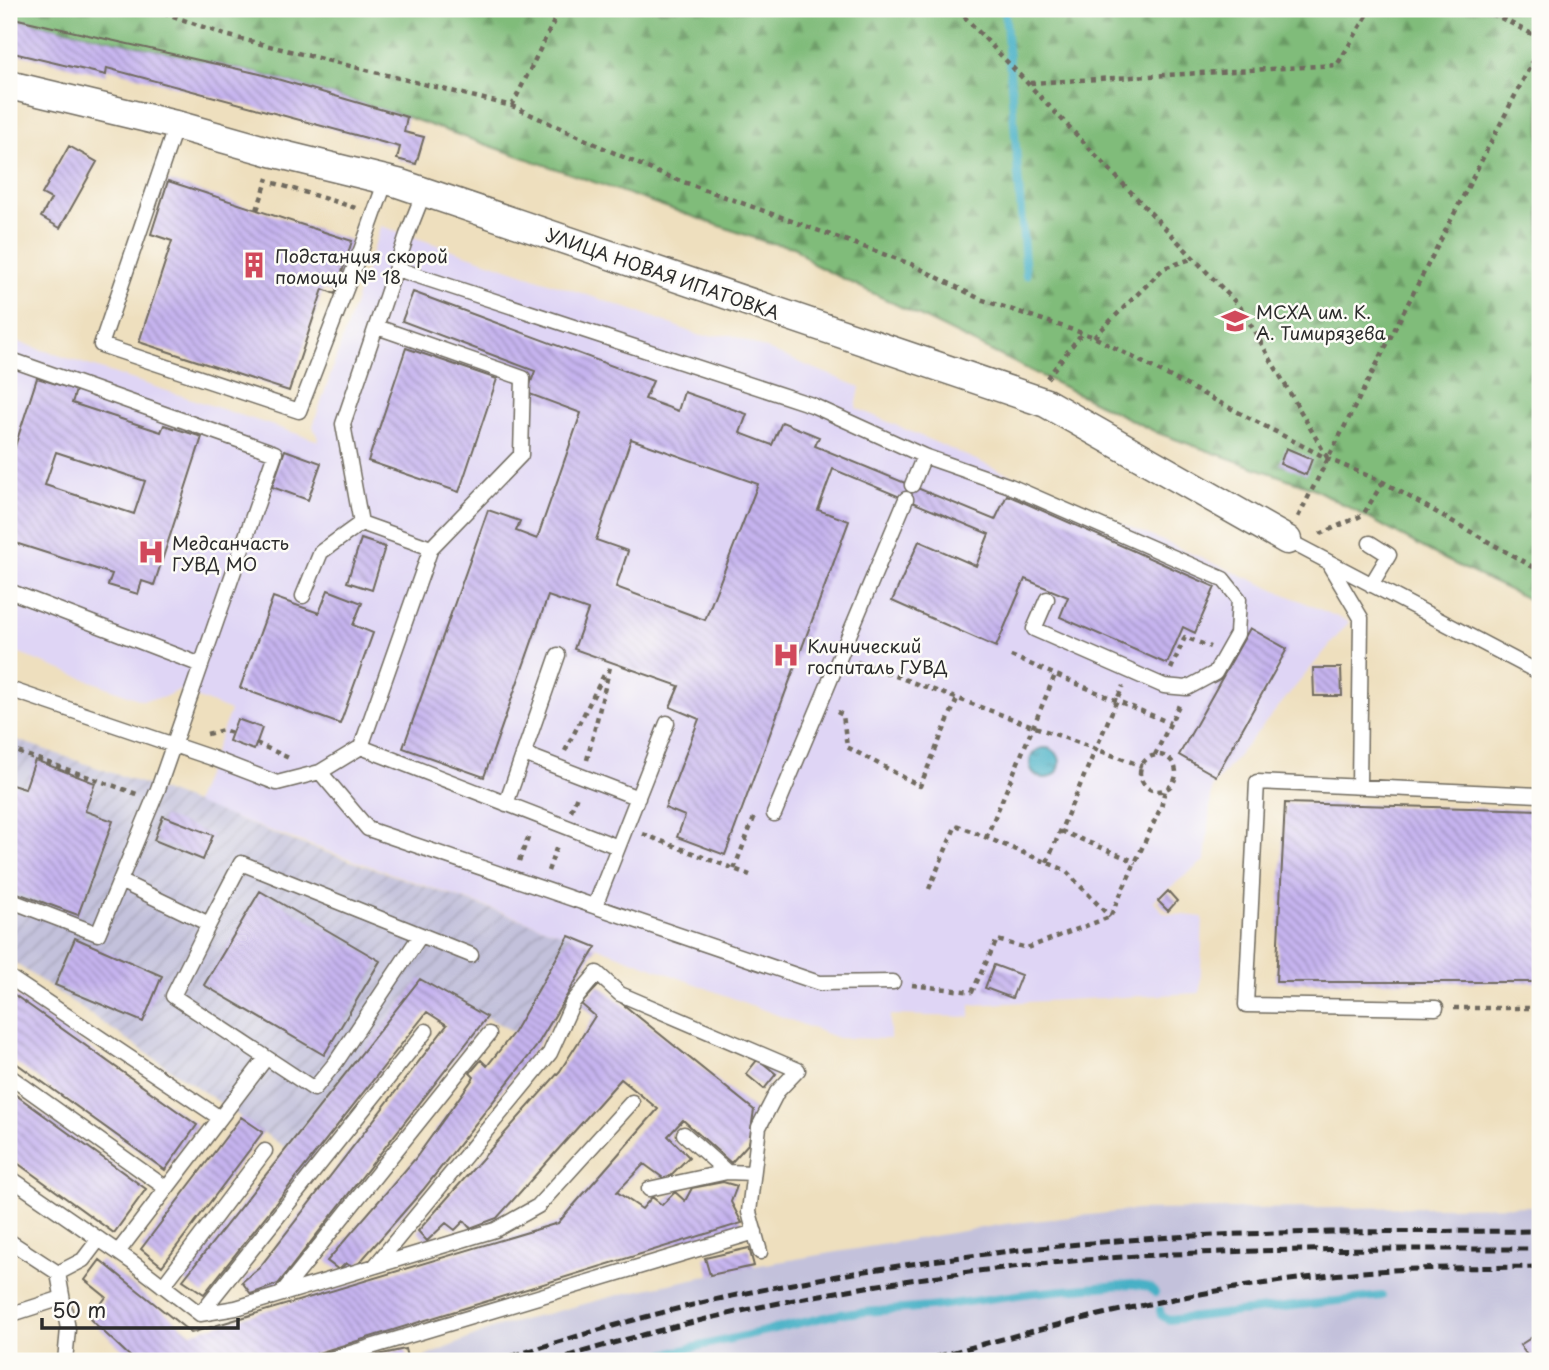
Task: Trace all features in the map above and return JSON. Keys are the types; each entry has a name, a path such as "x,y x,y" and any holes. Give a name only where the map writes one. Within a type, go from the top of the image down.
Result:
{"street":[{"name":"УЛИЦА НОВАЯ ИПАТОВКА","path":"9,85 386,180 1046,403 1295,545"}],"lane":[{"path":"176,125 101,345 299,411 386,180"},
{"path":"361,523 343,425 424,192"},
{"path":"397,269 812,405 924,456 1010,486 1223,579 1239,598 1237,634 1215,673 1187,688 1164,686 1034,629 1047,598"},
{"path":"9,689 277,783 320,772 361,747 431,548 521,455 523,378 377,327"},
{"path":"9,359 275,453 153,800 98,934 9,900"},
{"path":"774,814 924,456"},
{"path":"361,523 431,548"},
{"path":"303,596 321,552 361,523"},
{"path":"1370,543 1390,555 1371,585"},
{"path":"1295,545 1540,673"},
{"path":"1329,564 1361,618 1359,787"},
{"path":"9,591 201,665"},
{"path":"506,804 558,656"},
{"path":"595,906 667,723"},
{"path":"361,747 618,847"},
{"path":"524,754 638,798"},
{"path":"320,772 368,829 819,983 893,982"},
{"path":"1436,1009 1246,1005 1257,782 1540,795"},
{"path":"420,936 336,1062 314,1089 173,996 241,863 471,955"},
{"path":"120,881 209,924"},
{"path":"375,1266 550,1053 573,1002 597,973 620,994 798,1070 777,1092 759,1127 749,1212 760,1252"},
{"path":"9,977 220,1118"},
{"path":"200,1314 426,1031"},
{"path":"281,1294 489,1034"},
{"path":"118,1252 266,1058"},
{"path":"9,1076 166,1188"},
{"path":"9,1177 118,1252 200,1314 236,1308 495,1230 538,1206 632,1102"},
{"path":"684,1134 727,1172"},
{"path":"163,1286 265,1152"},
{"path":"649,1189 727,1172 753,1173"},
{"path":"324,1361 755,1232"},
{"path":"58,1273 83,1260 99,1239"},
{"path":"9,1241 58,1273 68,1329 65,1361"},
{"path":"9,1315 62,1298"}],"path":[{"path":"154,9 225,35 512,106 656,172 911,264 980,299 1094,337 1328,459 1383,482 1540,571"},
{"path":"512,106 560,9"},
{"path":"957,9 1241,308 1328,459"},
{"path":"1030,83 1337,65 1371,9"},
{"path":"1483,9 1540,38"},
{"path":"1313,488 1540,47"},
{"path":"257,210 275,153"},
{"path":"1094,337 1164,268 1194,258"},
{"path":"1046,403 1047,378 1082,333"},
{"path":"1295,545 1363,515 1383,482"},
{"path":"1164,686 1185,637 1226,653"},
{"path":"841,656 1142,766"},
{"path":"1010,656 1170,723"},
{"path":"565,751 611,663 587,761"},
{"path":"1047,862 1129,672"},
{"path":"986,838 1055,675"},
{"path":"1165,790 1147,787 1141,777 1142,766 1155,755 1187,688"},
{"path":"820,705 844,715 847,747 920,786 957,699"},
{"path":"9,749 153,800"},
{"path":"893,982 972,992 997,940 1027,948 1110,917 1161,807 1165,790 1174,782 1175,765 1166,757 1155,755"},
{"path":"569,815 579,789"},
{"path":"734,869 758,808 774,814"},
{"path":"512,878 533,825"},
{"path":"929,889 956,825 1065,870 1110,917"},
{"path":"626,828 750,875"},
{"path":"1061,831 1136,862"},
{"path":"541,888 560,838"},
{"path":"1436,1009 1540,1008"}],"shaded area":[{"name":"Клинический госпиталь ГУВД","path":"381,226 653,317 700,336 731,335 860,387 856,408 1349,622 1212,787 1205,860 1153,901 1164,913 1203,917 1200,993 970,1005 970,1017 890,1015 890,1039 838,1038 569,936 194,804 230,711 179,690 162,698 141,700 9,650 9,339 319,441 313,426"},
{"path":"9,737 158,789 296,842 569,936 514,1032 419,980 286,1148 9,959"},
{"path":"1540,1206 1540,1361 415,1361 494,1328 622,1294 754,1266 1005,1224 1137,1210"}],"green space":[{"name":"МСХА им. К. А. Тимирязева","path":"9,9 1540,9 1540,605 1446,560 1313,488 1158,433 813,264 794,247 766,242 407,117 260,74 9,17"}],"water":[{"path":"1045,748 1056,752 1060,763 1056,774 1045,778 1034,774 1030,763 1034,752"}],"building":[{"path":"9,17 260,74 407,117 404,132 424,137 416,164 397,159 400,147 107,68 106,75 9,52"},
{"path":"69,146 97,162 60,228 41,217 51,199 42,194"},
{"name":"Подстанция скорой помощи № 18","path":"168,181 352,241 335,294 323,289 289,391 139,342 172,241 151,234"},
{"path":"413,292 653,381 645,399 678,411 684,392 747,414 740,433 772,445 782,422 819,437 815,446 995,520 1007,495 1215,587 1195,633 1183,627 1167,664 1060,617 1068,597 1025,579 996,647 892,601 919,541 976,566 989,534 833,469 818,510 849,521 725,855 677,837 685,816 665,808 699,719 670,707 679,686 574,649 588,610 548,596 484,777 403,748 488,510 520,521 516,531 537,539 581,413 527,393 535,371 402,321","holes":["631,439 758,484 705,620 616,587 628,551 596,540"]},
{"path":"406,348 497,379 459,492 368,461"},
{"path":"37,378 76,390 72,403 161,432 164,425 202,437 154,585 142,581 138,594 108,585 112,574 9,541 9,465","holes":["56,452 145,481 134,514 45,485"]},
{"path":"1286,448 1312,459 1306,475 1280,464"},
{"path":"285,450 321,463 308,500 272,487"},
{"path":"361,539 385,547 372,590 347,582"},
{"path":"328,590 362,603 353,625 373,633 340,724 240,688 273,597 319,613"},
{"path":"1250,628 1287,649 1216,776 1179,755"},
{"path":"1313,668 1341,668 1342,696 1314,696"},
{"path":"237,719 262,728 254,750 229,741"},
{"path":"35,760 95,783 85,811 113,821 78,915 9,890 9,784 25,789"},
{"path":"1285,803 1540,810 1540,982 1276,982"},
{"path":"163,816 213,835 203,860 154,840"},
{"path":"260,891 380,961 324,1055 204,985"},
{"path":"1168,891 1177,901 1168,911 1158,901"},
{"path":"569,936 596,947 536,1047 423,1190 354,1269 346,1263 339,1270 327,1261 415,1159 474,1077 470,1073 481,1060 487,1066 514,1032"},
{"path":"75,938 162,976 143,1022 55,985"},
{"path":"994,965 1021,975 1012,998 985,988"},
{"path":"420,979 487,1017 278,1284 251,1294 242,1282 259,1268 447,1025 427,1012 204,1294 183,1280"},
{"path":"599,985 754,1110 749,1143 731,1163 683,1120 668,1136 689,1157 666,1180 644,1164 617,1192 642,1209 652,1197 662,1205 675,1192 685,1201 692,1188 723,1182 737,1186 731,1202 742,1223 292,1361 135,1361 90,1319 106,1297 85,1280 100,1260 191,1333 558,1223 658,1109 621,1079 497,1218 470,1228 464,1221 455,1230 446,1223 427,1241 418,1231 560,1071 595,1016 581,1004"},
{"path":"9,991 197,1125 165,1170 9,1058"},
{"path":"758,1059 776,1074 764,1089 746,1074"},
{"path":"9,1090 146,1189 114,1233 9,1157"},
{"path":"241,1117 263,1132 162,1266 141,1249"},
{"path":"749,1248 754,1266 710,1275 705,1258"},
{"path":"1540,1332 1540,1361 1531,1361 1520,1345"},
{"path":"405,1349 408,1361 365,1361 378,1355"}],"waterway":[{"path":"1005,9 1026,275"},
{"path":"635,1361 839,1314 930,1307 1032,1293 1132,1284 1149,1287 1155,1293"},
{"path":"1160,1310 1161,1315 1168,1320 1382,1296"}],"railway":[{"path":"497,1361 616,1325 737,1295 842,1275 999,1252 1206,1235 1540,1231"},
{"path":"553,1361 626,1339 775,1304 926,1278 1003,1268 1079,1260 1203,1253 1348,1249 1540,1249"},
{"path":"922,1361 1023,1333 1126,1309 1281,1281 1436,1268 1540,1267"}],"place":[{"name":"Подстанция скорой помощи № 18","path":"254,265"},
{"name":"МСХА им. К. А. Тимирязева","path":"1235,321"},
{"name":"Медсанчасть ГУВД МО","path":"151,552"},
{"name":"Клинический госпиталь ГУВД","path":"786,655"}]}
